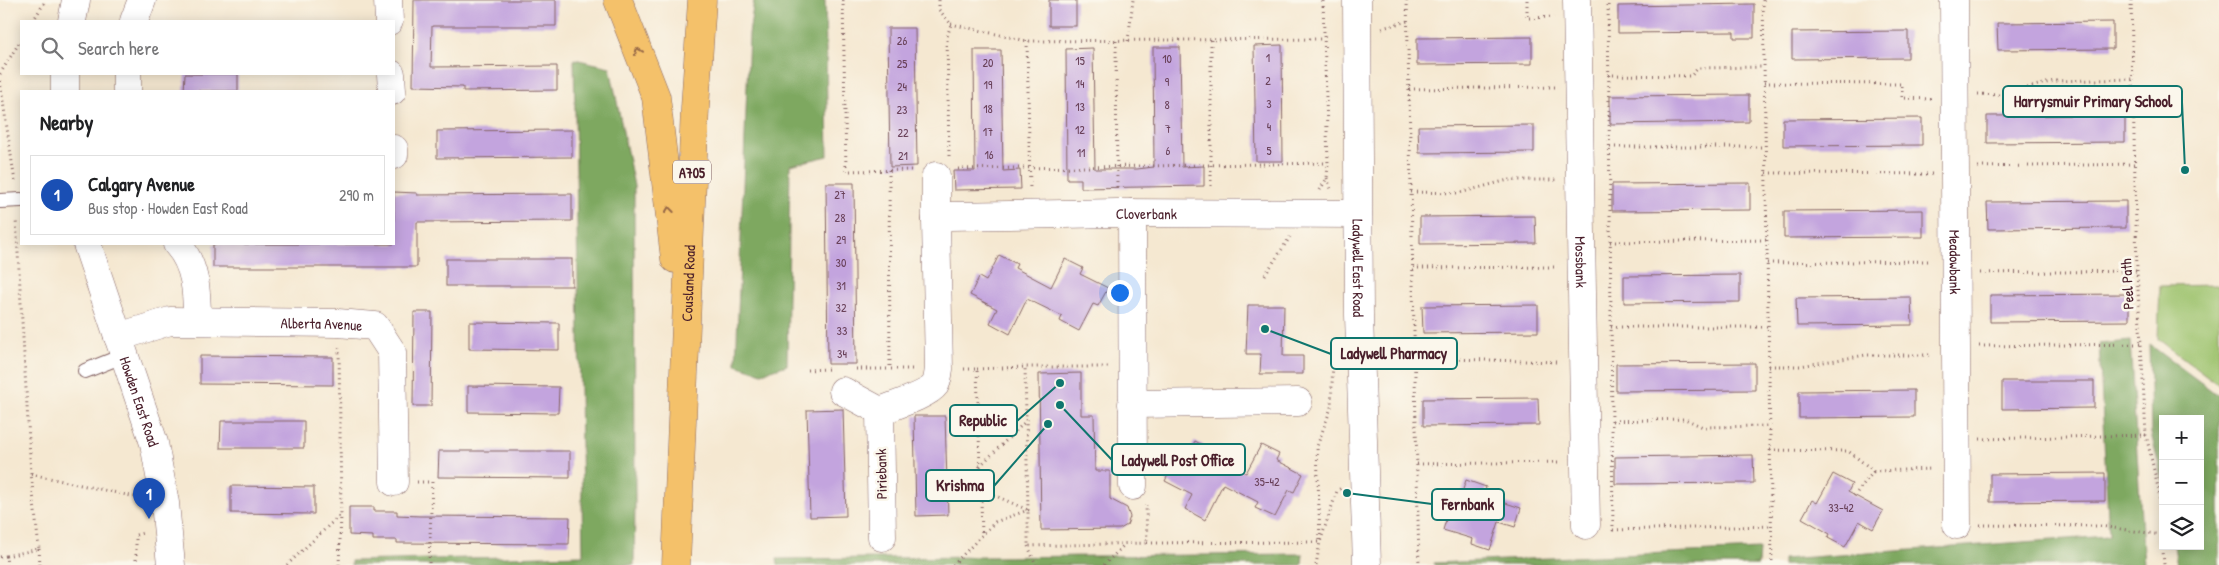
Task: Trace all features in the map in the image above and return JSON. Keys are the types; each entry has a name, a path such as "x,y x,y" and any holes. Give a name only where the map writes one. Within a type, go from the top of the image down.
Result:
{"main road":[{"path":"618,0 656,97 685,345"},
{"name":"Cousland Road","path":"676,565 695,108 702,0"}],"street":[{"path":"72,20 76,0"},
{"path":"134,20 142,0"},
{"path":"388,0 389,20"},
{"name":"Ladywell East Road","path":"1357,0 1358,214 1367,565"},
{"name":"Meadowbank","path":"1954,0 1957,525"},
{"name":"Mossbank","path":"1577,8 1581,328 1586,525"},
{"path":"65,75 65,90"},
{"path":"127,75 127,90"},
{"path":"391,75 392,90"},
{"path":"843,391 880,411 934,387 939,369 936,172"},
{"path":"1125,213 1132,368 1133,486"},
{"name":"Cloverbank","path":"936,220 949,216 1125,213 1358,214"},
{"name":"Howden East Road","path":"87,245 154,443 165,503 171,565"},
{"path":"178,245 183,251 192,270 197,320"},
{"name":"Alberta Avenue","path":"121,346 170,322 197,320 338,323 375,326 392,352 394,482"},
{"path":"1132,404 1298,402"},
{"name":"Piriebank","path":"880,411 882,537"}],"lane":[{"path":"0,201 19,200"},
{"path":"85,371 121,346"}],"path":[{"path":"34,20 46,0"},
{"path":"843,0 846,171 936,172 1029,168 1328,162"},
{"path":"939,0 939,10 951,24 1027,41 1323,39"},
{"path":"1128,41 1133,0"},
{"path":"1265,275 1327,178 1323,0"},
{"path":"1407,0 1419,565"},
{"path":"1527,0 1527,18 1577,8"},
{"path":"1608,0 1614,530 1771,526"},
{"path":"1763,0 1772,565"},
{"name":"Peel Path","path":"2131,0 2137,271 2146,436 2159,492 2160,505"},
{"path":"936,172 947,37 951,24"},
{"path":"1211,40 1211,214"},
{"path":"1027,41 1030,215"},
{"path":"1116,41 1117,166 1125,213"},
{"path":"0,74 20,42"},
{"path":"1409,89 1578,81 1609,75 1691,76 1698,68 1764,67"},
{"path":"1764,83 1902,84 1902,98 1999,94 2054,81 2133,79"},
{"path":"0,81 19,200 16,220 31,474 40,565"},
{"path":"1610,147 1765,147"},
{"path":"1765,173 1955,171 2135,164"},
{"path":"889,170 890,369 1132,368"},
{"path":"1411,192 1459,193 1508,180 1580,181"},
{"path":"1413,268 1581,255 1610,242 1766,240"},
{"path":"1767,263 2137,271"},
{"path":"338,323 341,514 339,565"},
{"path":"1581,328 1768,327"},
{"path":"1769,366 1800,366 1866,355 2141,344"},
{"path":"1415,358 1582,362"},
{"path":"1025,367 1028,546 1036,565"},
{"path":"977,369 982,536"},
{"path":"1583,421 1685,419 1703,427 1770,426"},
{"path":"980,466 1026,421"},
{"path":"1957,440 2146,436"},
{"path":"1770,450 1848,451 1874,470 1957,468"},
{"path":"1417,464 1584,462"},
{"path":"1854,496 1874,470"},
{"path":"31,474 165,503"},
{"path":"394,482 432,482 429,565"},
{"path":"1028,546 1147,543 1146,493 1133,486"},
{"path":"980,490 1028,510"},
{"path":"1316,565 1320,542 1337,491"},
{"path":"953,565 995,522 1028,510"},
{"path":"287,565 341,514"},
{"path":"1957,525 2100,526 2159,535"},
{"path":"136,535 136,565"},
{"path":"1104,565 1126,544"},
{"path":"0,557 39,549"},
{"name":"Peel Path","path":"2163,550 2164,565"},
{"path":"6,556 7,565"}],"green space":[{"path":"754,0 825,0 828,156 790,165 787,365 762,373 736,365 749,34"},
{"path":"574,59 610,67 634,186 634,565 351,565 351,561 583,555"},
{"path":"2219,285 2219,385 2158,339 2160,286"},
{"path":"2130,341 2144,565 1783,565 1783,559 2109,536 2099,344"},
{"path":"2149,344 2219,396 2219,565 2177,565 2175,550 2204,550 2204,415 2159,415 2159,465 2151,433"},
{"path":"1759,549 1758,565 1435,565 1434,563"},
{"path":"1303,554 1302,565 778,565 777,559"}],"building":[{"path":"414,0 556,0 556,26 432,26 431,67 557,66 557,90 463,91 463,87 413,86"},
{"path":"1049,0 1076,0 1076,26 1049,26"},
{"path":"1754,4 1754,38 1734,38 1734,32 1618,33 1618,6"},
{"path":"2113,22 2113,49 1998,50 1997,23"},
{"path":"888,28 915,28 917,166 890,167"},
{"path":"1908,31 1908,58 1792,59 1792,32"},
{"path":"1532,37 1532,64 1417,65 1417,38"},
{"path":"1282,45 1283,161 1256,161 1254,46"},
{"path":"1153,47 1180,47 1182,167 1204,166 1204,186 1081,188 1081,179 1067,179 1066,49 1093,48 1095,169 1137,169 1154,167"},
{"path":"974,50 1001,50 1003,171 1020,170 1021,189 954,190 953,171 975,171"},
{"path":"185,75 238,75 238,90 184,90"},
{"path":"1749,95 1749,122 1610,124 1610,96"},
{"path":"2125,115 2125,142 1987,143 1987,116"},
{"path":"1922,118 1922,145 1783,146 1783,119"},
{"path":"1534,125 1534,152 1419,153 1418,126"},
{"path":"572,130 572,157 437,158 437,131"},
{"path":"826,183 854,183 856,364 828,364"},
{"path":"1750,183 1750,210 1612,211 1612,184"},
{"path":"395,192 417,193 417,195 572,194 572,221 417,222 417,267 213,267 213,245 395,245"},
{"path":"2126,201 2126,228 1988,229 1987,202"},
{"path":"1923,210 1923,237 1784,238 1784,211"},
{"path":"1535,216 1536,243 1420,244 1420,217"},
{"path":"999,255 1017,264 1015,268 1051,287 1065,259 1083,268 1080,274 1108,288 1098,306 1093,304 1079,331 1060,321 1062,316 1027,299 1010,334 990,323 997,309 970,295 979,277 986,281"},
{"path":"446,259 572,259 572,286 446,286"},
{"path":"1740,275 1740,302 1624,303 1624,276"},
{"path":"2129,294 2129,321 1990,322 1990,295"},
{"path":"1911,297 1912,325 1797,326 1796,298"},
{"path":"1248,305 1284,305 1283,356 1303,356 1303,374 1260,374 1261,354 1246,354"},
{"path":"1538,305 1538,332 1423,333 1422,306"},
{"path":"414,312 432,312 431,406 413,406"},
{"path":"469,322 559,323 559,350 469,349"},
{"path":"200,356 333,357 333,385 200,384"},
{"path":"1755,363 1755,390 1616,391 1616,364"},
{"path":"1081,373 1081,415 1094,415 1095,471 1110,471 1110,499 1127,508 1130,517 1127,525 1120,529 1041,530 1039,374"},
{"path":"2002,381 2094,381 2094,408 2002,409"},
{"path":"468,386 559,387 558,413 468,412"},
{"path":"1914,390 1914,417 1799,418 1799,391"},
{"path":"1538,398 1539,425 1423,426 1423,399"},
{"path":"843,409 846,516 810,517 807,410"},
{"path":"914,416 945,416 948,515 916,516"},
{"path":"221,421 304,421 304,448 220,448"},
{"path":"1195,441 1212,450 1210,454 1246,473 1261,445 1279,454 1276,460 1303,474 1294,492 1289,490 1275,517 1255,508 1258,502 1223,484 1205,520 1185,509 1192,495 1165,481 1174,463 1181,467"},
{"path":"439,451 570,451 570,478 438,477"},
{"path":"1753,455 1754,483 1615,484 1615,457"},
{"path":"2105,473 2105,501 1990,502 1990,474"},
{"path":"1833,474 1852,484 1848,492 1883,511 1873,529 1859,521 1845,547 1828,538 1830,534 1802,518 1812,500 1817,503"},
{"path":"1466,480 1486,487 1484,496 1521,508 1515,527 1499,522 1490,550 1472,544 1473,539 1443,530 1449,510 1456,512"},
{"path":"231,486 314,487 314,514 231,513"},
{"path":"349,507 374,507 374,511 397,511 397,515 570,517 569,544 397,543 397,540 373,540 373,536 349,535"}],"place":[{"name":"Harrysmuir Primary School","path":"2185,170"},
{"name":"Ladywell Pharmacy","path":"1265,329"},
{"name":"Republic","path":"1060,383"},
{"name":"Ladywell Post Office","path":"1060,405"},
{"name":"Krishma","path":"1048,424"},
{"name":"Fernbank","path":"1347,493"},
{"name":"Calgary Avenue","path":"149,519"}]}
